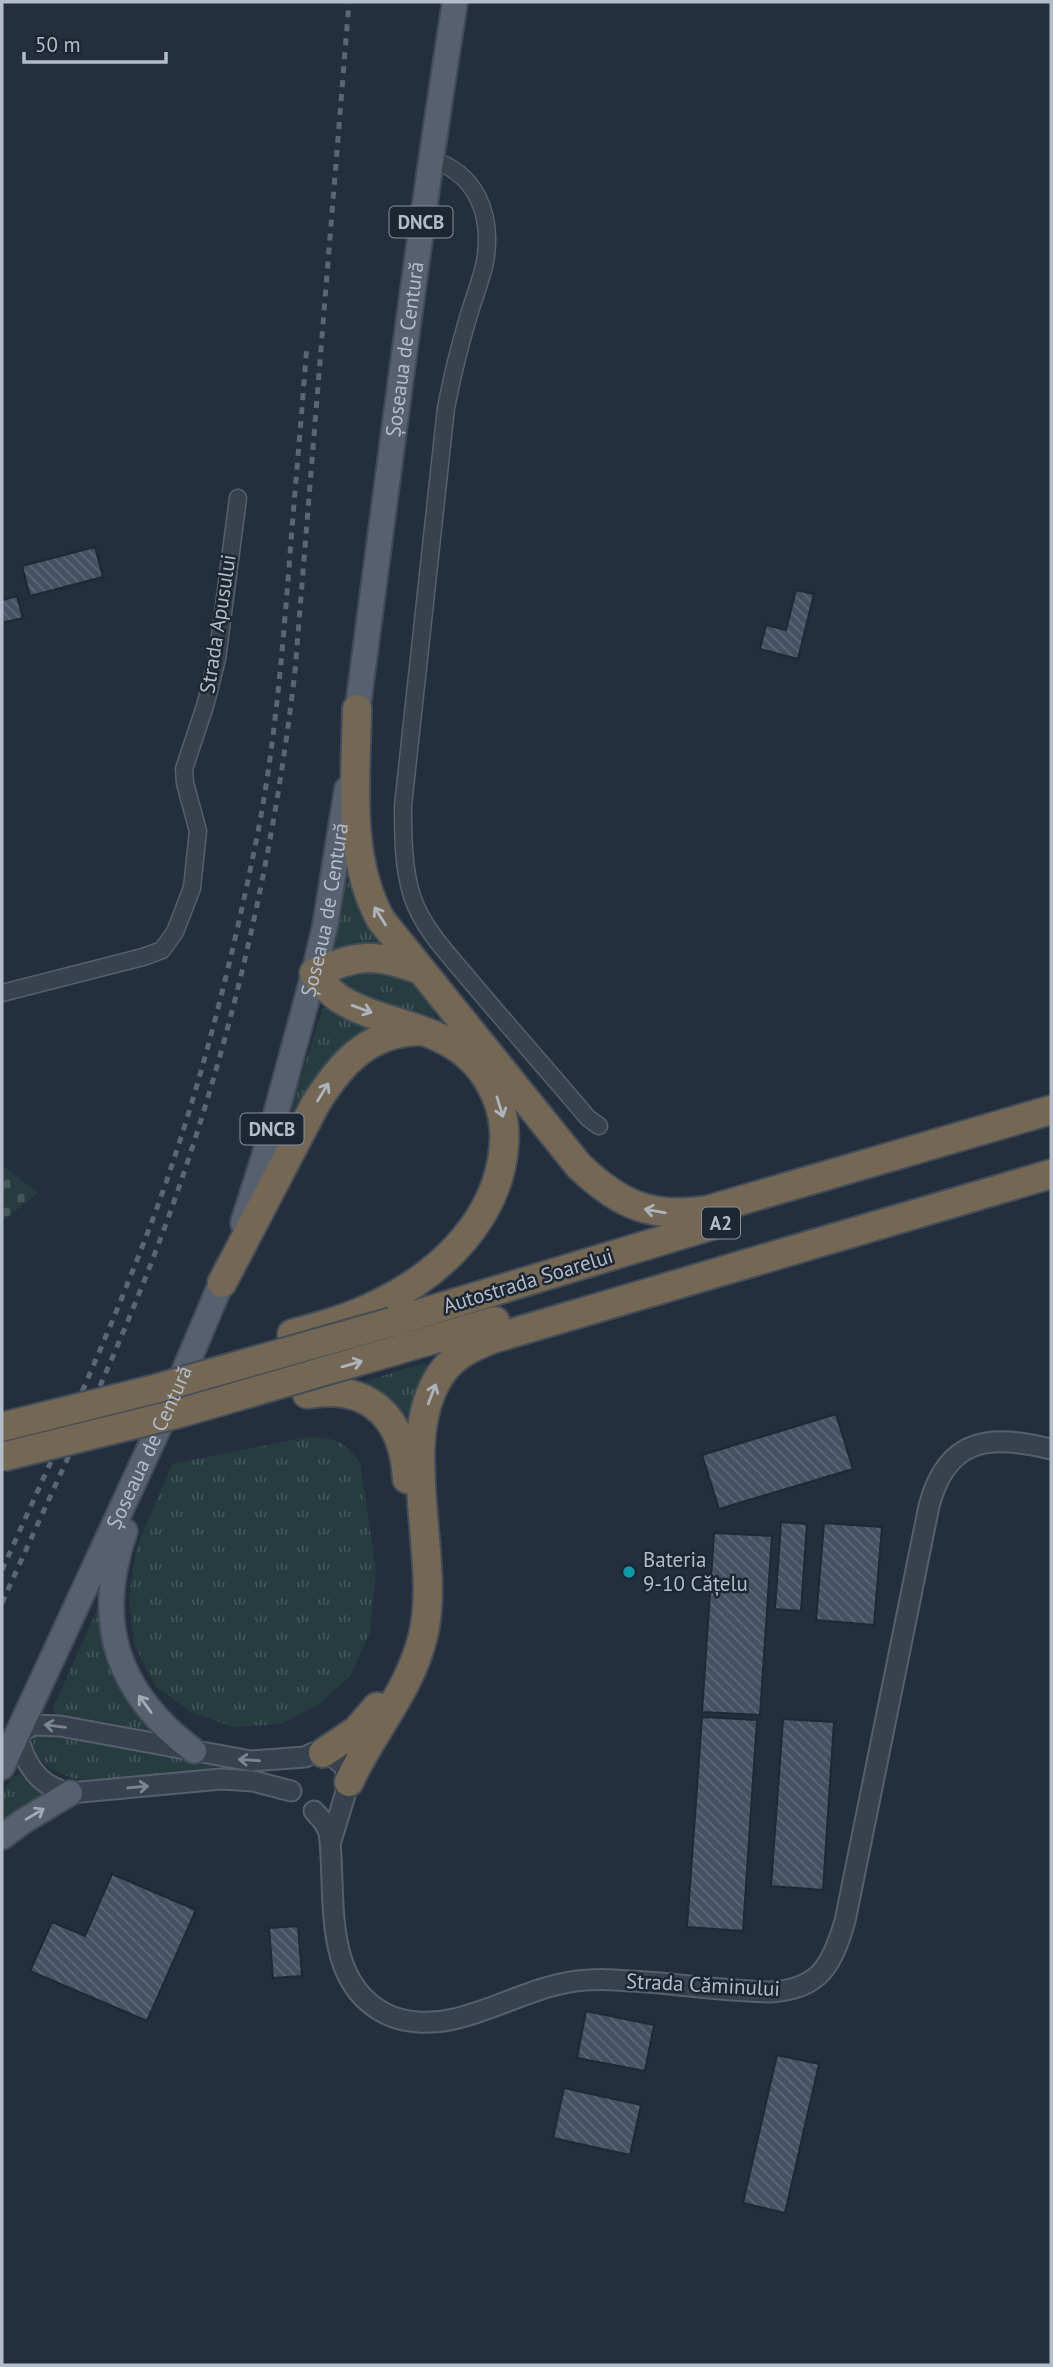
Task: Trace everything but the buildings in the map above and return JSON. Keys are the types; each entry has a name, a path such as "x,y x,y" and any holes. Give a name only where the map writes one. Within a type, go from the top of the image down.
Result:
{"highway":[{"path":"357,709 358,845 361,872 370,899 381,920 579,1166 611,1194 655,1213 708,1210 1051,1110"},
{"path":"2,1410 292,1334 354,1315 392,1309 470,1233 495,1190 505,1142 500,1105 479,1068 445,1039 418,1031 339,998 314,973 347,960 363,957 397,961 421,970"},
{"path":"222,1283 316,1103 331,1080 349,1059 367,1045 383,1036 401,1031 418,1031"},
{"name":"Autostrada Soarelui","path":"2,1427 168,1386 392,1309 1051,1126"},
{"name":"Autostrada Soarelui","path":"2,1457 180,1413 1051,1158"},
{"path":"347,1790 364,1751 404,1689 424,1633 428,1597 421,1444 433,1387 452,1361 492,1339 1051,1174"},
{"path":"2,1472 307,1394 331,1391 360,1396 381,1410 389,1419 403,1446 407,1464 414,1595 412,1623 406,1648 391,1686 370,1717 357,1730 314,1755"}],"main road":[{"name":"Șoseaua de Centură","path":"2,1767 143,1462 222,1283 267,1147 314,973 338,850 430,159 456,2"},
{"path":"143,1462 112,1575 111,1608 115,1638 124,1669 141,1699 171,1734 194,1751"},
{"path":"2,1838 22,1822 70,1793"}],"street":[{"path":"430,159 449,164 464,177 477,195 483,209 488,242 485,264 454,367 446,408 406,767 403,842 412,896 422,919 482,995 588,1118 599,1126"},
{"name":"Strada Apusului","path":"2,993 162,950 175,932 192,888 198,831 185,783 184,769 217,659 238,498"},
{"path":"456,1015 482,995"},
{"name":"Strada Căminului","path":"314,1811 329,1832 337,1939 343,1967 353,1986 365,1999 392,2017 426,2022 452,2020 549,1986 573,1982 630,1981 771,1992 789,1991 805,1986 829,1963 845,1921 929,1506 938,1480 954,1457 977,1444 1007,1441 1051,1450"},
{"path":"291,1791 253,1781 221,1779 70,1793 54,1788 35,1774 25,1759 17,1733 34,1725 60,1726 251,1761 314,1755 338,1759 344,1766 347,1790 337,1816 331,1845"},
{"path":"314,1755 294,1768 290,1783 296,1800 314,1811 333,1809 347,1790"}],"green space":[{"path":"354,882 387,947 337,955 331,949 343,883"},
{"path":"348,967 387,973 407,982 422,992 432,1005 434,1021 343,995 336,974"},
{"path":"327,1007 375,1025 290,1128 287,1122 322,1010"},
{"path":"2,1165 38,1193 2,1221"},
{"path":"423,1363 429,1369 414,1420 406,1416 391,1399 360,1383"},
{"path":"307,1437 338,1442 349,1449 360,1463 376,1570 370,1632 350,1676 318,1705 281,1724 234,1727 193,1713 156,1687 134,1645 129,1596 136,1549 172,1464"},
{"path":"103,1597 152,1725 153,1734 145,1736 55,1716 53,1708"},
{"path":"42,1730 210,1760 215,1767 212,1773 94,1782 84,1780 54,1770 38,1757 33,1737"},
{"path":"21,1774 41,1792 44,1799 2,1828 2,1804 6,1788 9,1781"}],"railway":[{"path":"2,1603 90,1408 171,1210 214,1078 263,877 295,671 349,2"},
{"path":"2,1570 103,1344 158,1205 201,1073 224,983 255,847 272,747 307,344"}],"place":[{"name":"Bateria 9-10 Cățelu","path":"629,1572"}]}
